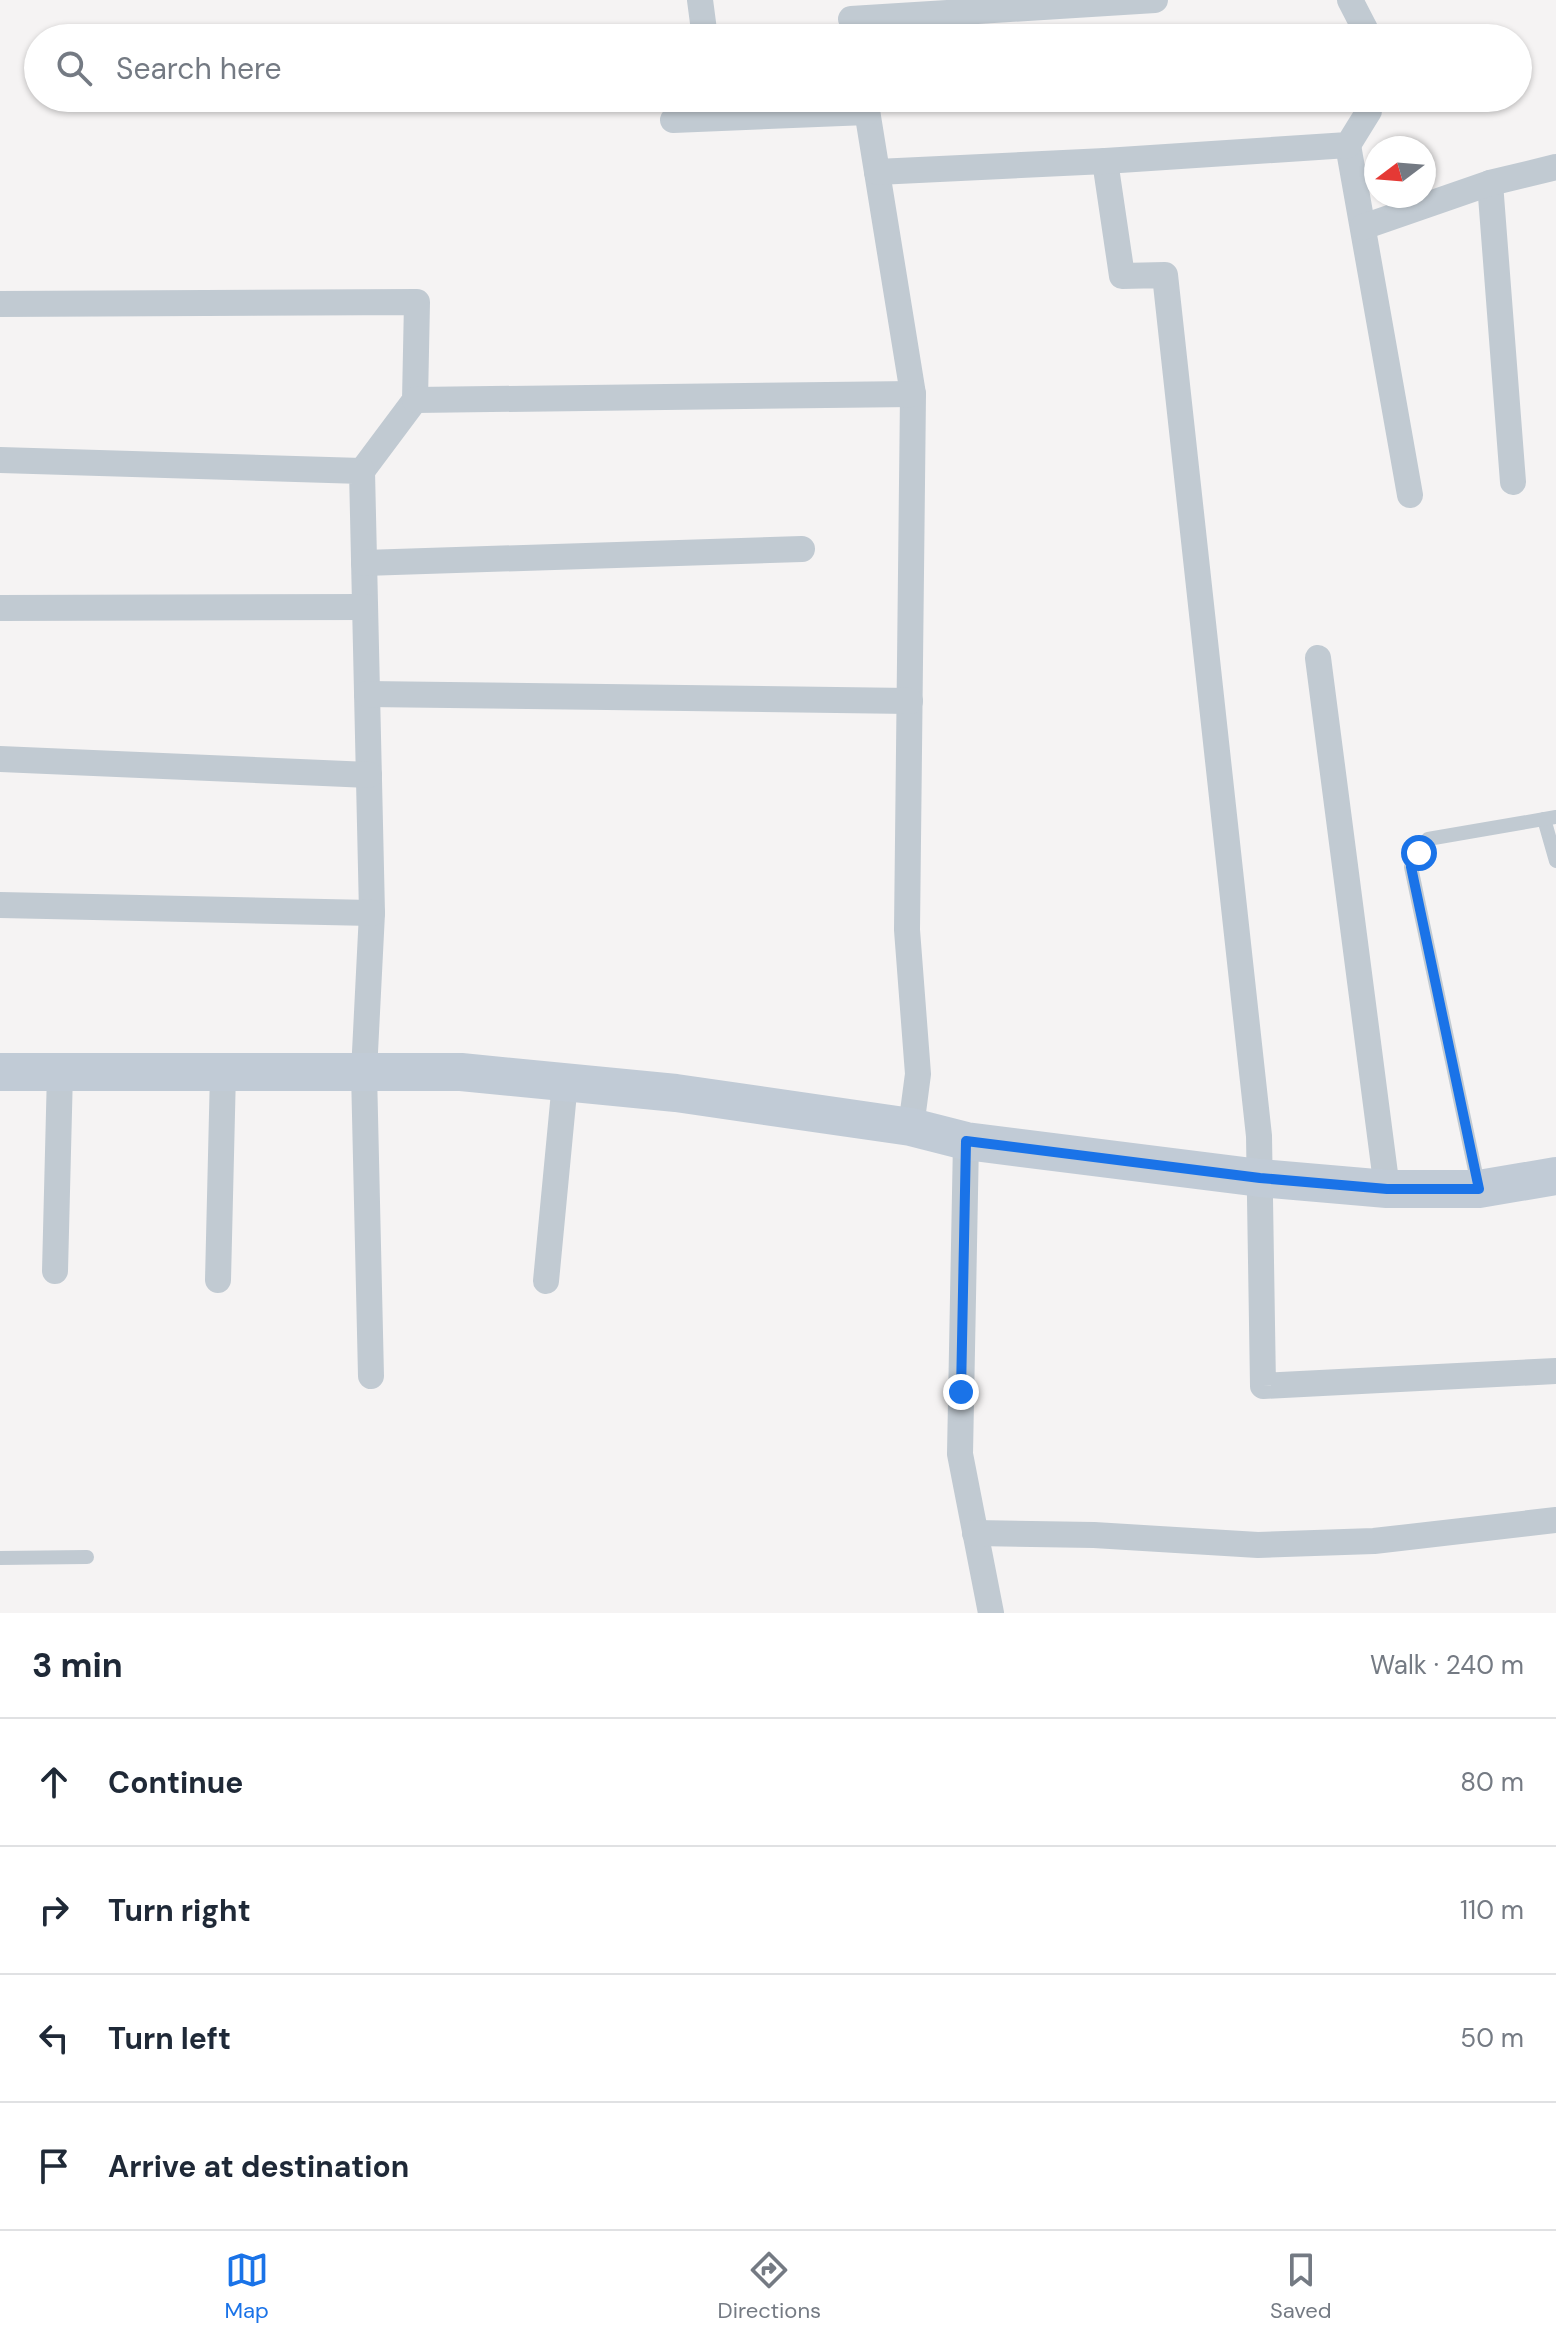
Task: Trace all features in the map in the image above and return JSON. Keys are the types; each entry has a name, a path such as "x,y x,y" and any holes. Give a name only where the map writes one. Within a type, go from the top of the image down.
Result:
{"main road":[{"path":"0,1072 461,1072 676,1093 911,1127 966,1141 1260,1178 1387,1189 1479,1189 1556,1176"}],"street":[{"path":"700,0 703,24"},
{"path":"851,19 1155,0"},
{"path":"1350,0 1362,24"},
{"path":"673,120 700,112"},
{"path":"867,112 913,394 907,930 918,1074 911,1127"},
{"path":"1368,112 1348,145 1410,495"},
{"path":"877,172 1348,145"},
{"path":"1105,161 1122,276 1165,275 1259,1136 1263,1386 1556,1371"},
{"path":"1363,227 1490,183 1556,167"},
{"path":"1490,183 1513,482"},
{"path":"0,304 417,302 415,400 362,471 372,913 364,1072 371,1376"},
{"path":"415,400 913,394"},
{"path":"0,460 362,471"},
{"path":"364,563 802,549"},
{"path":"0,608 365,607"},
{"path":"1318,658 1387,1189"},
{"path":"367,694 910,701"},
{"path":"0,759 369,775"},
{"path":"0,905 372,913"},
{"path":"55,1271 60,1072"},
{"path":"218,1280 223,1072"},
{"path":"546,1281 565,1082"},
{"path":"966,1141 960,1454 991,1613"},
{"path":"975,1533 1094,1535 1258,1545 1374,1541 1556,1520"}],"lane":[{"path":"1479,1189 1411,867 1428,839 1550,818 1556,861"},
{"path":"0,1558 87,1557"}],"route":[{"path":"961,1392 966,1141 1260,1178 1387,1189 1479,1189 1411,867 1419,853"}]}
